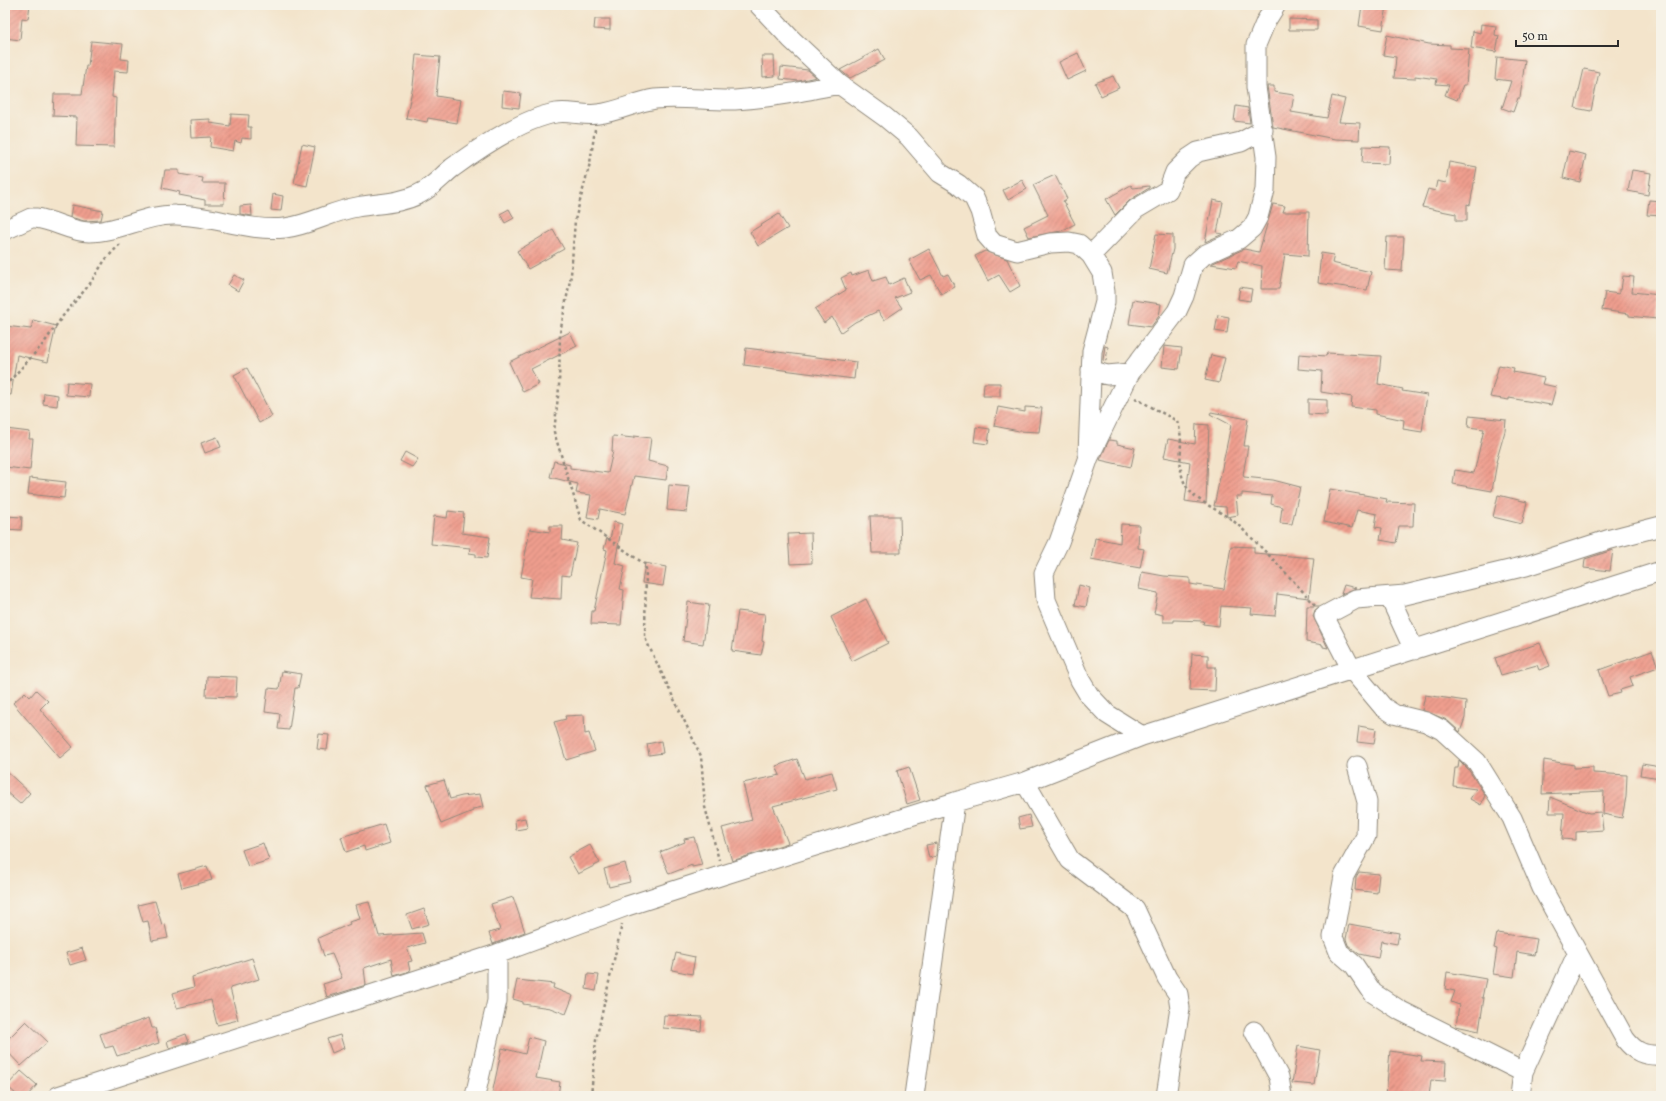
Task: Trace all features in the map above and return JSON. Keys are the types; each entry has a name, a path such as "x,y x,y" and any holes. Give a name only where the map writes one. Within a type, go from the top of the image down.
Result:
{"street":[{"path":"758,5 791,39 839,84 885,117 908,137 940,174 958,184 974,198 978,205 987,236 994,244 1017,251 1050,243 1069,242 1080,244 1092,255 1102,273 1105,292 1102,312 1094,338 1088,438 1089,457"},
{"path":"1142,736 1107,714 1089,695 1080,680 1046,600 1044,579 1045,568 1058,542 1089,457 1130,373 1176,311 1184,296 1191,268 1196,261 1204,255 1239,239 1252,228 1258,216 1265,190 1266,157 1256,87 1256,45 1266,21 1276,5"},
{"path":"5,230 31,218 36,218 83,231 94,232 112,230 140,221 174,215 264,227 282,228 296,226 322,219 349,208 386,205 420,194 477,150 516,128 544,116 569,112 597,114 619,110 656,99 737,100 787,95 839,84"},
{"path":"1092,255 1136,209 1168,190 1175,172 1188,158 1198,152 1241,142 1263,130"},
{"path":"1091,370 1107,375 1130,373"},
{"path":"1661,526 1607,540 1526,566 1390,598 1378,596 1356,599 1324,616 1352,670 1376,700 1389,712 1426,722 1442,730 1477,762 1512,818 1542,888 1577,954 1630,1046 1640,1053 1661,1055"},
{"path":"58,1096 497,954 626,906 955,802 1025,782 1142,736 1661,571"},
{"path":"1390,598 1414,650"},
{"path":"1357,766 1367,802 1366,836 1344,876 1333,937 1339,952 1354,965 1373,993 1401,1012 1523,1072"},
{"path":"1025,782 1070,860 1135,909 1167,978 1178,994 1180,1008 1166,1096"},
{"path":"914,1096 955,802"},
{"path":"474,1096 497,1001 497,954"},
{"path":"1520,1096 1523,1072 1577,954"},
{"path":"1254,1031 1279,1077 1282,1096"}],"path":[{"path":"597,114 590,163 575,220 571,275 560,333 559,388 554,432 581,520 646,565 645,638 701,756 705,807 723,875"},
{"path":"5,386 44,343 62,317 89,286 106,260 120,243"},
{"path":"1122,392 1177,421 1180,437 1181,473 1184,483 1192,495 1218,509 1238,525 1286,572 1324,616"},
{"path":"590,1096 596,1040 626,906"}],"building":[{"path":"5,5 30,5 28,19 22,18 20,40 5,38"},
{"path":"1362,5 1387,6 1383,30 1359,26"},
{"path":"595,19 610,19 610,30 594,29"},
{"path":"1289,19 1317,20 1317,30 1289,30"},
{"path":"1481,24 1496,26 1495,35 1499,36 1496,52 1471,48 1473,31 1480,33"},
{"path":"1387,35 1429,44 1450,45 1450,48 1469,49 1466,85 1463,85 1457,100 1445,95 1449,85 1436,84 1437,79 1415,76 1415,79 1394,78 1396,57 1383,55"},
{"path":"91,41 123,44 121,59 129,60 128,72 114,71 112,97 116,98 114,147 76,146 77,117 53,116 54,94 82,94 86,66 88,66"},
{"path":"879,49 885,60 850,78 840,70"},
{"path":"1078,53 1086,71 1067,80 1059,62"},
{"path":"416,55 440,57 436,96 461,100 457,123 428,118 427,122 406,118 413,86"},
{"path":"762,56 774,56 775,76 763,77"},
{"path":"1497,57 1525,60 1520,98 1518,98 1513,112 1502,108 1511,81 1495,79"},
{"path":"781,67 808,70 816,77 799,81 780,79"},
{"path":"1584,69 1599,72 1591,111 1575,108"},
{"path":"1113,76 1119,88 1101,96 1095,83"},
{"path":"1267,86 1274,86 1274,92 1294,95 1291,112 1327,118 1332,96 1345,99 1339,122 1360,123 1359,140 1335,139 1273,127"},
{"path":"503,91 521,93 519,108 502,106"},
{"path":"1236,106 1248,108 1250,123 1234,121"},
{"path":"231,114 249,115 248,127 251,127 251,139 242,138 241,143 235,141 233,151 210,147 211,137 191,138 190,120 210,119 210,123 230,126"},
{"path":"302,144 315,147 307,186 294,183"},
{"path":"1363,146 1390,147 1389,164 1362,163"},
{"path":"1569,151 1586,155 1580,182 1563,178"},
{"path":"1449,162 1477,167 1470,205 1467,204 1467,221 1456,221 1456,214 1422,207 1428,189 1435,191 1437,181 1446,183"},
{"path":"165,170 179,170 179,174 203,178 202,183 225,183 224,204 205,204 205,200 179,195 180,192 162,188"},
{"path":"1632,170 1651,173 1648,195 1628,191"},
{"path":"1055,175 1067,199 1063,201 1075,224 1061,231 1029,237 1024,227 1048,215 1033,185"},
{"path":"1022,180 1027,189 1008,200 1003,190"},
{"path":"1131,185 1133,188 1149,186 1149,188 1130,200 1115,215 1106,199"},
{"path":"273,194 283,196 281,211 271,210"},
{"path":"1213,200 1223,202 1217,233 1223,234 1205,242"},
{"path":"1649,200 1661,201 1661,216 1647,215"},
{"path":"1273,204 1285,206 1283,212 1309,212 1308,256 1285,254 1279,289 1261,289 1262,266 1238,261 1236,268 1211,264 1244,249 1259,252"},
{"path":"72,205 103,211 101,220 84,221 70,217"},
{"path":"251,205 252,216 240,214 240,206"},
{"path":"509,209 514,218 505,223 500,214"},
{"path":"779,214 788,228 758,246 750,232"},
{"path":"553,230 564,249 528,269 517,251"},
{"path":"1156,234 1173,235 1173,249 1167,273 1149,269"},
{"path":"1387,237 1404,237 1402,271 1385,270"},
{"path":"929,249 943,276 948,274 955,287 941,294 931,275 920,280 909,260"},
{"path":"985,251 1007,259 1020,286 1010,292 999,275 988,281 975,256"},
{"path":"1321,253 1334,255 1332,263 1371,272 1367,290 1318,283"},
{"path":"869,270 873,281 886,277 889,285 904,278 910,292 895,298 902,308 884,320 878,311 855,322 841,332 832,317 824,323 815,309 846,290 841,278 851,273 852,276"},
{"path":"234,275 244,280 238,291 228,285"},
{"path":"1623,276 1634,277 1632,292 1660,295 1657,319 1629,316 1629,314 1602,310 1605,292 1619,294"},
{"path":"1240,287 1252,289 1250,301 1238,299"},
{"path":"1133,300 1161,304 1159,316 1151,327 1129,324"},
{"path":"1218,315 1229,317 1227,333 1215,331"},
{"path":"33,320 56,326 48,362 17,355 11,395 5,394 5,326 31,329"},
{"path":"570,332 577,346 531,369 539,384 523,392 509,362"},
{"path":"1105,346 1108,347 1106,361 1103,360"},
{"path":"1164,346 1182,348 1179,369 1162,367"},
{"path":"746,348 856,362 854,379 744,365"},
{"path":"1327,353 1381,356 1378,384 1403,389 1402,391 1427,395 1422,432 1403,429 1404,420 1376,414 1376,410 1351,407 1352,397 1321,392 1322,371 1298,369 1299,354 1326,356"},
{"path":"1211,355 1225,358 1219,383 1205,380"},
{"path":"1499,365 1514,368 1513,372 1544,378 1542,384 1556,387 1551,405 1509,398 1509,400 1490,397"},
{"path":"247,368 272,416 259,423 234,375"},
{"path":"67,382 90,384 89,397 66,395"},
{"path":"984,383 1000,383 1000,396 983,396"},
{"path":"44,393 58,395 57,406 43,404"},
{"path":"1308,399 1327,400 1327,415 1308,414"},
{"path":"998,407 1025,412 1025,407 1042,408 1039,432 1019,431 994,426"},
{"path":"1211,412 1248,419 1244,446 1248,446 1243,475 1244,477 1273,480 1300,487 1292,524 1280,523 1282,507 1271,504 1272,496 1242,493 1242,496 1236,496 1238,515 1227,517 1226,507 1214,506 1231,425 1210,414"},
{"path":"1469,416 1506,420 1505,431 1496,462 1492,491 1453,484 1455,470 1474,473 1484,429 1468,427"},
{"path":"1196,424 1209,425 1206,504 1185,501 1190,462 1164,457 1168,439 1195,444"},
{"path":"976,427 990,429 988,444 974,442"},
{"path":"6,429 30,432 29,439 33,439 30,470 5,467"},
{"path":"613,436 651,438 648,461 668,466 666,480 634,476 625,514 600,509 598,519 587,517 591,495 576,493 578,484 550,477 554,461 570,465 570,468 608,473 613,451"},
{"path":"217,437 221,447 205,453 201,443"},
{"path":"1109,440 1117,441 1117,444 1135,448 1131,467 1100,460"},
{"path":"405,452 418,459 412,467 400,461"},
{"path":"30,478 66,482 64,498 28,494"},
{"path":"669,485 690,487 687,512 667,510"},
{"path":"1330,489 1387,499 1386,502 1414,503 1413,526 1399,526 1396,543 1380,540 1382,528 1375,527 1377,514 1357,510 1352,528 1324,522"},
{"path":"1498,495 1527,502 1522,524 1493,517"},
{"path":"448,511 464,513 462,533 490,537 487,558 476,557 476,554 469,553 470,548 431,544 434,516 447,518"},
{"path":"5,516 22,517 21,530 5,529"},
{"path":"870,516 900,516 901,553 872,553"},
{"path":"614,522 622,524 615,563 625,566 620,589 624,590 621,625 591,624 592,611 594,611 607,550 604,549 607,538 610,539"},
{"path":"1121,524 1139,525 1138,548 1144,549 1140,568 1091,559 1095,538 1120,543"},
{"path":"550,526 563,526 562,540 577,543 570,576 562,575 561,599 529,597 532,579 521,577 530,529 550,532"},
{"path":"811,533 812,563 790,564 788,534"},
{"path":"1231,546 1254,547 1254,553 1314,558 1309,598 1277,594 1275,616 1251,614 1252,608 1221,606 1219,626 1203,624 1204,621 1174,620 1174,622 1163,622 1163,615 1154,613 1158,593 1139,589 1142,572 1164,576 1190,578 1190,584 1224,589"},
{"path":"1613,550 1610,571 1584,568 1585,559"},
{"path":"645,563 666,567 663,586 642,583"},
{"path":"1079,585 1090,588 1086,607 1075,605"},
{"path":"1344,585 1356,588 1341,594"},
{"path":"866,599 888,643 852,661 831,617"},
{"path":"688,602 709,605 703,644 683,641"},
{"path":"1307,606 1320,606 1315,610 1313,616 1328,648 1323,647 1323,645 1306,642"},
{"path":"738,611 765,614 762,641 764,642 761,655 732,651"},
{"path":"1540,643 1550,666 1539,670 1537,665 1501,675 1495,658"},
{"path":"1652,651 1658,667 1630,677 1633,686 1620,690 1621,693 1608,696 1599,670"},
{"path":"1192,654 1208,655 1208,667 1216,667 1215,691 1190,690"},
{"path":"282,671 301,674 298,688 295,688 289,730 278,729 280,714 265,712 268,688 279,689"},
{"path":"207,676 237,677 236,697 206,696"},
{"path":"36,690 48,701 40,709 73,747 60,758 13,703 25,692 30,697"},
{"path":"1425,695 1466,701 1465,718 1460,732 1447,720 1422,710"},
{"path":"584,715 585,734 589,733 595,751 566,760 554,722 566,719 565,716"},
{"path":"1359,726 1376,729 1374,744 1357,742"},
{"path":"319,734 329,735 327,750 317,749"},
{"path":"661,741 663,753 649,755 647,744"},
{"path":"797,759 805,779 832,772 837,789 773,806 788,843 732,861 722,828 752,820 743,783 780,775 776,766"},
{"path":"1459,760 1468,769 1485,795 1481,805 1470,799 1476,789 1453,786 1455,768 1458,768"},
{"path":"1544,760 1574,765 1574,768 1593,767 1593,773 1627,775 1626,797 1622,818 1603,814 1604,791 1542,794"},
{"path":"1642,764 1661,767 1661,778 1640,775"},
{"path":"909,767 920,800 907,804 897,771"},
{"path":"5,770 30,793 20,804 5,791"},
{"path":"444,780 450,799 480,794 483,807 473,809 473,811 441,824 427,785"},
{"path":"1550,797 1589,813 1601,812 1603,830 1576,832 1576,840 1562,839 1564,813 1549,813"},
{"path":"1029,815 1032,827 1020,829 1018,818"},
{"path":"525,818 527,828 516,830 515,820"},
{"path":"384,824 390,843 365,851 364,846 346,852 341,837"},
{"path":"694,837 702,865 692,867 692,865 669,874 660,852 685,842 684,839"},
{"path":"263,843 269,860 248,867 242,850"},
{"path":"937,843 936,856 929,858 926,845"},
{"path":"590,845 600,863 578,874 568,857"},
{"path":"625,863 630,882 609,887 604,869"},
{"path":"207,866 212,880 182,888 178,874"},
{"path":"1359,872 1379,874 1377,893 1355,890 1356,877"},
{"path":"513,897 525,932 493,944 489,933 500,930 491,904"},
{"path":"155,901 162,925 165,924 168,938 152,941 148,921 143,922 138,905"},
{"path":"369,902 379,936 422,933 425,943 407,948 412,961 408,962 410,971 394,976 391,959 364,968 366,985 327,997 323,984 342,978 332,954 324,956 318,938 350,924 349,922 360,919 356,905"},
{"path":"424,909 429,924 412,929 407,915"},
{"path":"1349,924 1399,933 1397,944 1381,941 1378,958 1359,954 1348,945 1346,939"},
{"path":"1497,933 1537,939 1534,955 1517,952 1514,977 1493,974 1497,949 1494,948"},
{"path":"82,948 86,960 70,965 66,953"},
{"path":"676,953 695,957 692,974 672,970"},
{"path":"252,958 259,979 230,988 238,1020 217,1025 211,1000 177,1008 173,993 194,987 192,977"},
{"path":"1447,972 1486,979 1482,998 1484,998 1479,1031 1456,1026 1459,1005 1451,1002 1455,991 1445,989"},
{"path":"588,974 599,975 596,991 586,989"},
{"path":"517,980 554,984 553,988 573,996 566,1014 550,1008 523,1004 523,1002 513,999"},
{"path":"664,1015 702,1017 701,1031 663,1028"},
{"path":"149,1018 152,1028 155,1028 159,1043 117,1056 113,1046 105,1048 100,1034"},
{"path":"26,1021 48,1042 21,1066 5,1049 5,1042"},
{"path":"186,1034 189,1042 169,1048 167,1041"},
{"path":"340,1035 344,1048 332,1053 327,1039"},
{"path":"529,1037 544,1041 536,1078 560,1082 558,1096 502,1096 492,1094 502,1048 525,1054"},
{"path":"1298,1046 1320,1050 1314,1085 1292,1083"},
{"path":"1390,1051 1422,1056 1421,1061 1446,1062 1445,1081 1431,1080 1429,1096 1397,1092 1397,1096 1386,1096"},
{"path":"21,1071 37,1085 27,1096 18,1096 7,1086"}]}
